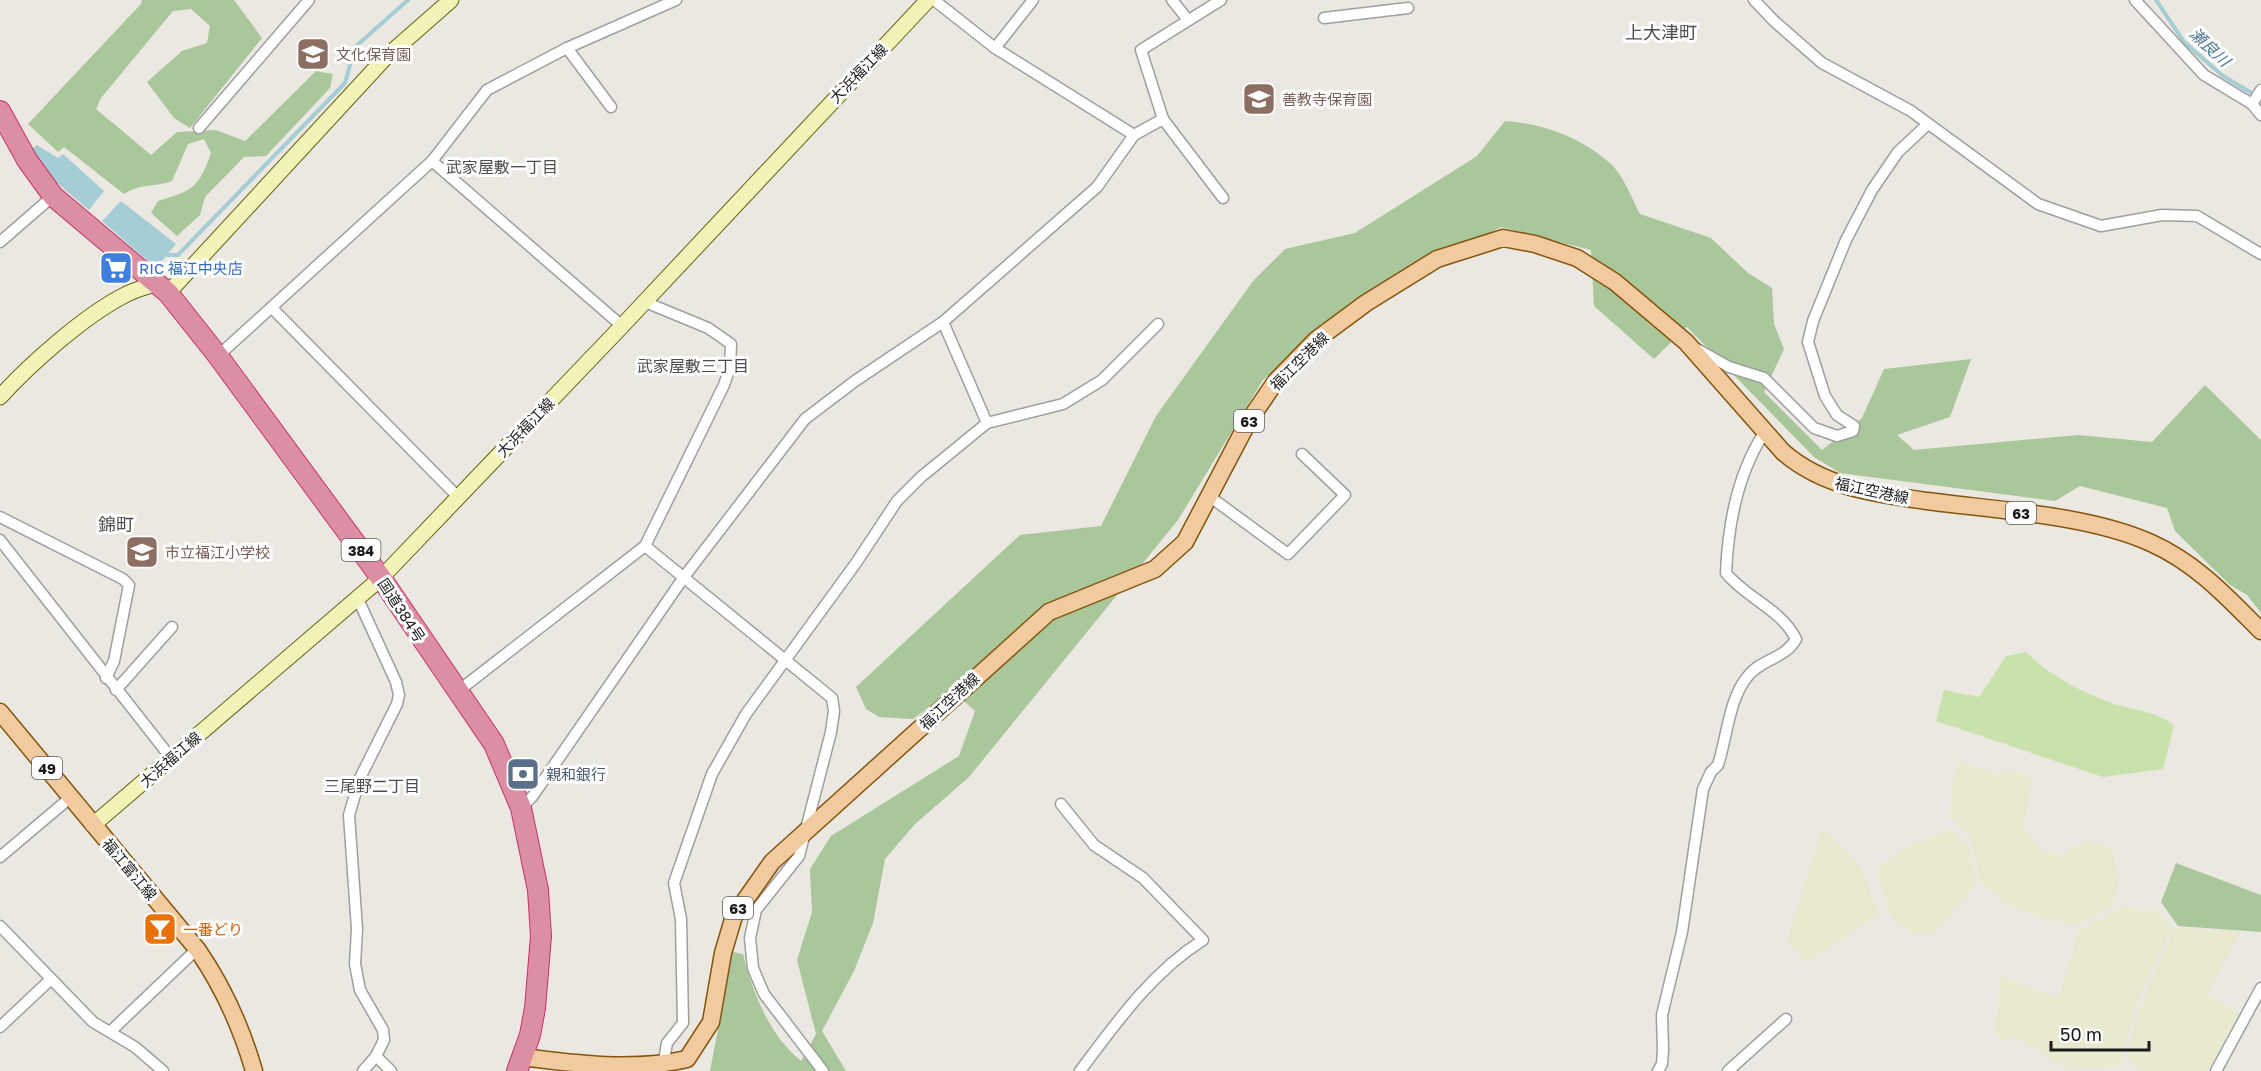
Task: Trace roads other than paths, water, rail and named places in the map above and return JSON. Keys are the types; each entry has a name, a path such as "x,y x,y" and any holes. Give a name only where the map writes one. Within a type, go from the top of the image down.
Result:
{"highway":[{"name":"国道384号","path":"0,111 27,160 53,196 163,288 218,356 381,578 494,744 521,808 534,862 541,936 535,1008 530,1035 519,1064"}],"main road":[{"path":"1,393 99,312 124,296 163,288 385,58 451,0"},
{"name":"大浜福江線","path":"93,825 381,578 645,302 928,0"},
{"name":"福江空港線","path":"519,1064 663,1069 687,1059 711,1022 723,953 734,916 772,862 1049,612 1155,569 1185,542 1248,422 1276,381 1316,340 1366,303 1437,259 1503,238 1535,244 1576,258 1615,282 1686,342 1731,391 1764,433 1796,464 1838,484 1903,498 2065,520 2127,534 2150,542 2204,575 2261,631"},
{"name":"福江富江線","path":"0,712 197,949 220,982 238,1018 254,1071"}],"street":[{"path":"199,128 309,0"},
{"path":"218,356 432,161 487,90 567,48 676,0"},
{"path":"934,0 995,48 1134,135"},
{"path":"995,48 1033,0"},
{"path":"1172,0 1188,20"},
{"path":"1221,0 1141,50 1163,119 1223,198"},
{"path":"1754,0 1774,21 1822,63 1911,111 2038,204 2101,226 2162,215 2197,216 2261,254"},
{"path":"2135,0 2204,75 2252,104 2261,115"},
{"path":"1324,18 1408,8"},
{"path":"567,48 611,107"},
{"path":"2252,104 2261,90"},
{"path":"521,808 532,797 684,577 805,419 855,381 943,322 1097,187 1134,135 1163,119"},
{"path":"1686,342 1729,367 1764,378 1814,428 1837,436 1853,431 1854,426 1837,415 1825,396 1808,342 1813,321 1846,240 1872,190 1898,152 1928,124"},
{"path":"432,161 622,326"},
{"path":"0,241 53,196"},
{"path":"457,692 645,546 724,385 730,367 731,344 708,328 645,302"},
{"path":"272,308 458,497"},
{"path":"943,322 987,423"},
{"path":"663,1069 667,1043 683,1023 681,919 674,883 712,774 746,714 856,563 897,501 921,477 987,423 1063,404 1102,380 1158,324"},
{"path":"1663,1069 1662,1015 1682,932 1704,789 1711,772 1718,765 1741,686 1749,674 1785,654 1796,639 1792,630 1771,610 1733,582 1726,573 1737,491 1754,448 1764,433"},
{"path":"1209,496 1288,554 1345,495 1302,454"},
{"path":"0,517 123,579 129,585 114,661 106,678"},
{"path":"0,540 171,758"},
{"path":"645,546 832,698 834,711 821,778 799,856 756,910 750,938 753,968 764,994 823,1071"},
{"path":"357,597 391,671 399,695 391,718 360,778 349,815 357,929 356,964 360,990 383,1030 384,1040 376,1056 363,1071"},
{"path":"116,690 172,627"},
{"path":"0,857 71,797"},
{"path":"1061,804 1094,845 1143,878 1203,940 1182,953 1150,984 1080,1071"},
{"path":"0,926 93,1022 135,1047 163,1071"},
{"path":"111,1032 197,949"},
{"path":"0,1027 50,980"},
{"path":"2216,1071 2261,988"},
{"path":"1728,1071 1786,1018"},
{"path":"376,1056 391,1071"}],"water":[{"path":"37,145 58,158 63,154 104,191 89,210 49,176 32,149"},
{"path":"121,201 176,244 156,268 102,221"}],"waterway":[{"path":"167,255 178,255 345,83 355,47 408,0"},
{"name":"瀬良川","path":"2156,0 2184,42 2223,76 2255,95"}],"place":[{"name":"文化保育園","path":"313,54"},
{"name":"善教寺保育園","path":"1259,99"},
{"name":"RIC 福江中央店","path":"116,268"},
{"name":"市立福江小学校","path":"142,552"},
{"name":"親和銀行","path":"523,774"},
{"name":"一番どり","path":"160,929"}],"district":[{"name":"上大津町","path":"1661,32"},
{"name":"武家屋敷一丁目","path":"502,167"},
{"name":"武家屋敷三丁目","path":"693,366"},
{"name":"錦町","path":"116,524"},
{"name":"三尾野二丁目","path":"372,786"}]}
